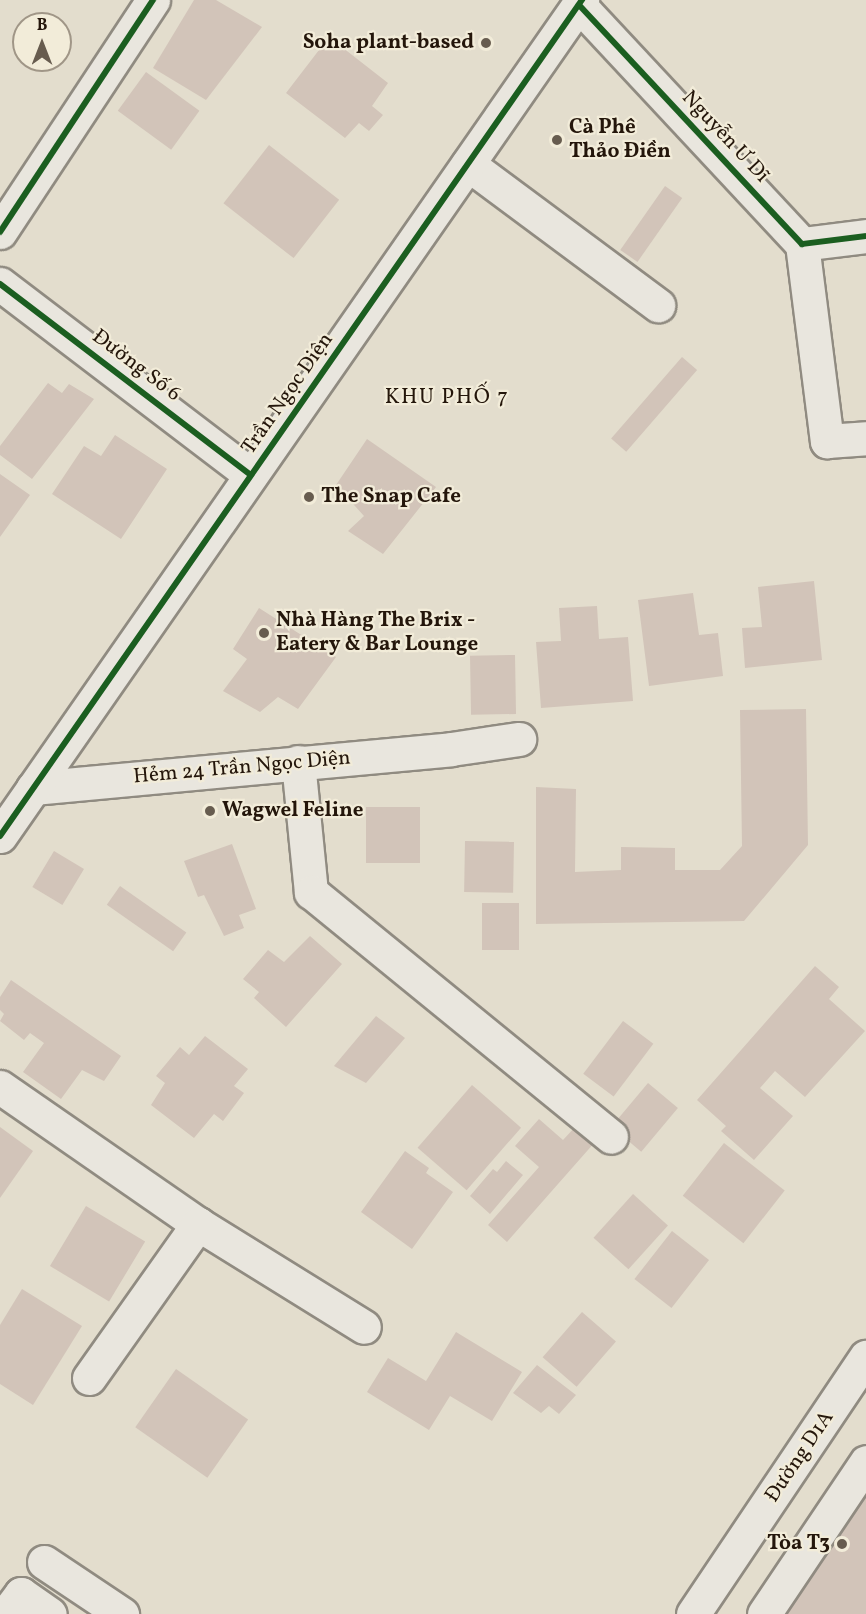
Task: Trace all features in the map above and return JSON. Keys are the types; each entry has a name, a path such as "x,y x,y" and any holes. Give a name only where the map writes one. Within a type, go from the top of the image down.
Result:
{"street":[{"path":"0,232 153,0"},
{"name":"Trần Ngọc Diện","path":"0,836 580,3"},
{"name":"Nguyễn Ư Dĩ","path":"580,3 802,244"},
{"path":"468,164 657,305"},
{"path":"866,236 802,244 827,441 866,438"},
{"name":"Đường Số 6","path":"0,284 252,475"},
{"name":"Hẻm 24 Trần Ngọc Diện","path":"33,788 451,749 519,740"},
{"path":"298,762 311,892 611,1137"},
{"path":"0,1087 198,1224 364,1328"},
{"path":"89,1378 198,1224"},
{"name":"Đường D1A","path":"693,1614 861,1379"},
{"path":"764,1614 866,1462"},
{"path":"44,1562 122,1614"},
{"path":"6,1614 21,1594 50,1614"}],"building":[{"path":"194,0 216,0 262,27 206,100 153,68"},
{"path":"329,37 388,83 372,106 383,115 369,131 359,123 345,138 286,93"},
{"path":"146,72 199,111 171,150 118,111"},
{"path":"269,145 339,200 294,258 223,203"},
{"path":"665,186 682,198 637,262 620,250"},
{"path":"682,357 697,370 626,452 611,439"},
{"path":"48,383 62,393 69,384 94,399 32,479 0,455 0,446"},
{"path":"115,435 167,469 121,539 52,494 84,446 101,456"},
{"path":"367,439 436,487 383,554 348,531 364,516 336,485"},
{"path":"0,474 30,495 0,537"},
{"path":"814,581 822,660 745,668 742,628 762,627 758,587"},
{"path":"693,593 699,635 718,633 723,676 649,686 638,600"},
{"path":"597,606 599,639 628,637 633,701 541,708 536,642 561,641 559,608"},
{"path":"259,608 336,657 298,709 278,697 260,712 223,691 247,659 233,649"},
{"path":"515,655 516,714 471,715 470,656"},
{"path":"806,709 808,845 744,921 536,924 536,787 576,789 575,872 621,870 621,847 675,848 675,870 720,870 742,846 740,710"},
{"path":"366,807 420,807 420,863 366,863"},
{"path":"465,841 514,842 513,893 464,892"},
{"path":"232,844 256,909 239,915 244,928 224,936 204,895 198,897 184,861"},
{"path":"54,851 84,869 62,905 32,887"},
{"path":"120,886 186,932 173,951 107,905"},
{"path":"482,903 519,903 519,950 482,950"},
{"path":"310,936 342,964 286,1027 254,998 259,992 243,979 268,950 284,962"},
{"path":"815,966 839,987 829,999 865,1031 805,1097 775,1071 760,1088 793,1116 754,1160 721,1131 726,1126 697,1100"},
{"path":"11,980 121,1056 104,1081 82,1070 61,1099 23,1072 44,1043 30,1033 24,1040 0,1021 4,1014 0,1010 0,997"},
{"path":"376,1016 405,1038 366,1083 334,1066"},
{"path":"623,1021 653,1044 614,1097 583,1074"},
{"path":"205,1036 248,1069 234,1086 244,1093 223,1121 214,1114 194,1138 151,1105 165,1083 156,1076 180,1047 189,1055"},
{"path":"648,1083 678,1108 641,1152 611,1127"},
{"path":"472,1085 521,1128 467,1190 418,1148"},
{"path":"539,1119 563,1140 576,1126 595,1142 507,1242 488,1225 539,1167 515,1146"},
{"path":"0,1127 33,1151 0,1198"},
{"path":"724,1143 785,1190 743,1243 683,1196"},
{"path":"405,1151 429,1168 426,1173 453,1192 412,1249 361,1212"},
{"path":"506,1161 523,1175 490,1214 470,1196 493,1169 497,1172"},
{"path":"633,1194 668,1225 628,1269 594,1238"},
{"path":"86,1206 145,1242 109,1302 50,1266"},
{"path":"672,1231 709,1260 671,1308 634,1279"},
{"path":"22,1289 82,1326 33,1405 0,1384 0,1325"},
{"path":"582,1312 616,1342 577,1387 543,1357"},
{"path":"456,1332 522,1372 492,1421 450,1396 429,1430 367,1392 388,1358 426,1381"},
{"path":"537,1365 576,1395 559,1414 549,1406 541,1413 513,1393"},
{"path":"176,1369 248,1419 207,1478 135,1427"},
{"name":"Tòa T3","path":"866,1474 866,1614 772,1614"}],"cycle path":[{"path":"0,232 153,0"},
{"path":"0,836 582,0"},
{"path":"579,5 802,244 866,236"},
{"path":"0,284 251,475"}],"place":[{"name":"Soha plant-based","path":"486,43"},
{"name":"Cà Phê Thảo Điền","path":"557,140"},
{"name":"The Snap Cafe","path":"309,497"},
{"name":"Nhà Hàng The Brix - Eatery & Bar Lounge","path":"264,633"},
{"name":"Wagwel Feline","path":"210,811"},
{"name":"Tòa T3","path":"842,1544"}],"district":[{"name":"KHU PHỐ 7","path":"447,398"}]}
